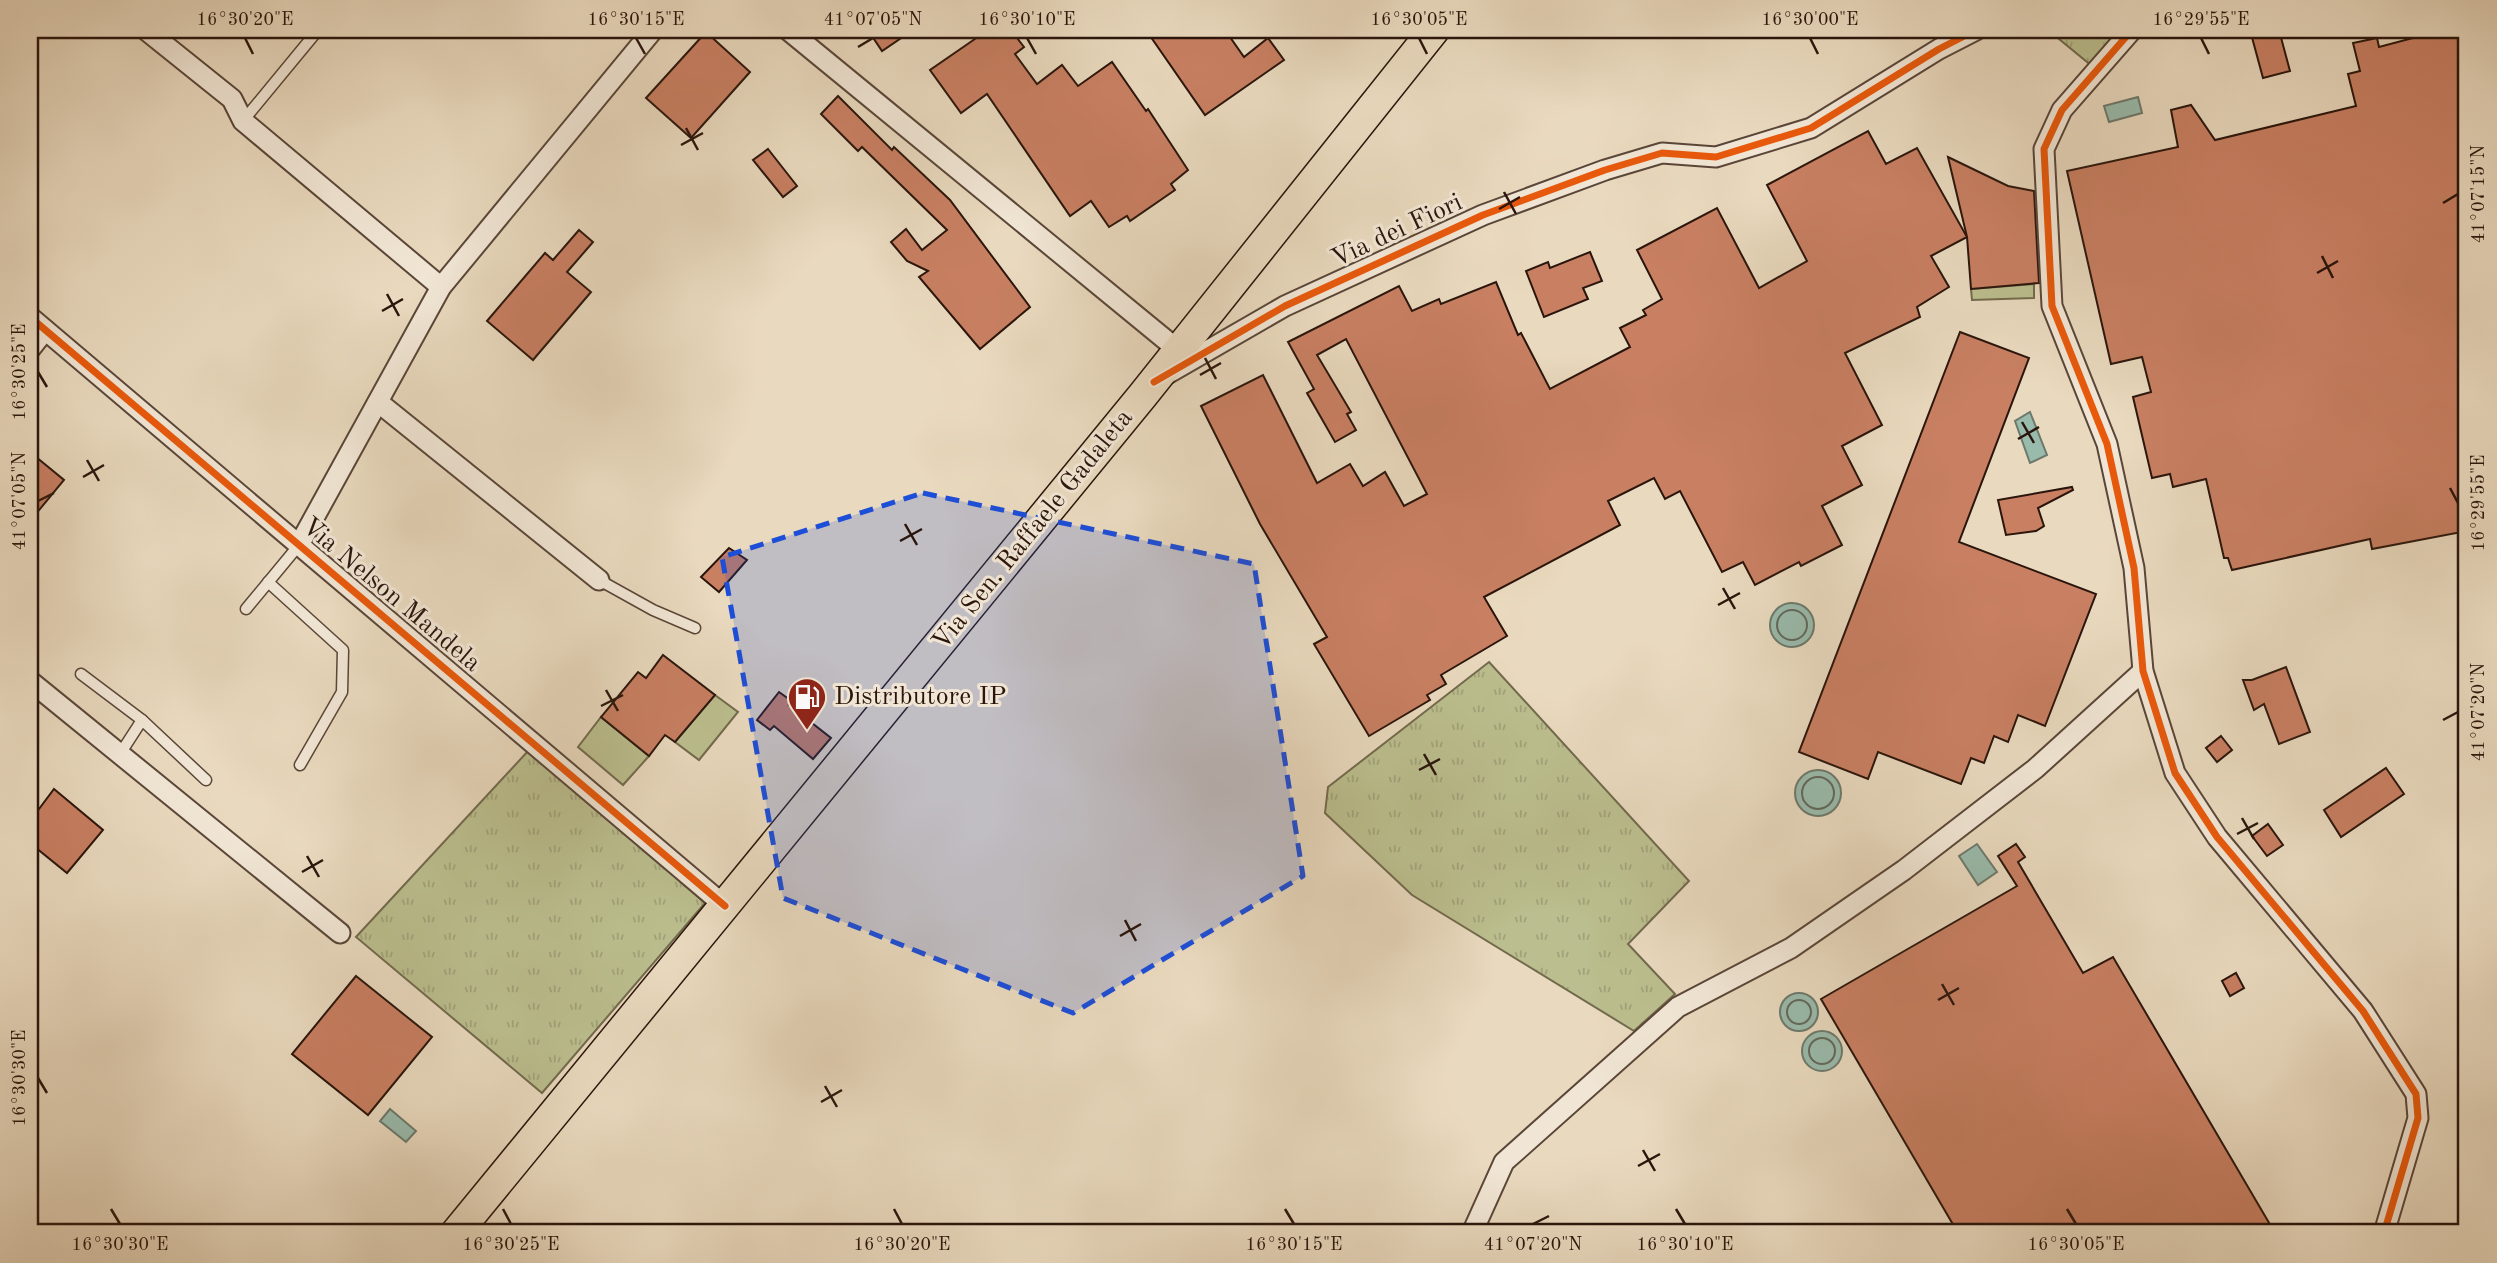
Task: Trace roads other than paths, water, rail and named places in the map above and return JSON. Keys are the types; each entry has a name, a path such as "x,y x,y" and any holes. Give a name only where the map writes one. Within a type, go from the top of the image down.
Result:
{"main road":[{"name":"Via Sen. Raffaele Gadaleta","path":"456,1233 1154,382 1434,30"}],"street":[{"path":"146,30 232,99 243,121 441,286"},
{"path":"299,545 441,286 653,30"},
{"path":"788,30 1178,350"},
{"name":"Via dei Fiori","path":"1154,382 1285,306 1483,215 1605,170 1662,153 1716,158 1811,128 1939,49 1976,30"},
{"path":"2132,30 2062,110 2044,149 2052,306 2107,444 2134,568 2143,671 2175,773 2217,836 2363,1011 2416,1094 2418,1118 2384,1233"},
{"name":"Via Nelson Mandela","path":"30,317 725,906"},
{"path":"30,349 45,330"},
{"path":"378,402 598,580"},
{"path":"1472,1233 1504,1162 1678,1007 1791,948 1904,870 2035,769 2143,671"},
{"path":"30,681 340,933"}],"lane":[{"path":"243,121 318,30"},
{"path":"246,609 299,545"},
{"path":"598,580 653,610 695,628"},
{"path":"268,582 342,650 342,692 300,765"},
{"path":"81,674 142,720 206,780"},
{"path":"120,754 142,720"}],"water":[{"path":"2138,97 2142,113 2109,122 2104,106"},
{"path":"2030,412 2047,455 2030,463 2015,421"},
{"path":"1792,603 1807,610 1814,625 1807,640 1792,647 1777,640 1770,625 1777,610"},
{"path":"1818,770 1834,777 1841,793 1834,809 1818,816 1802,809 1795,793 1802,777"},
{"path":"1977,844 1997,872 1978,885 1959,856"},
{"path":"1799,993 1813,998 1818,1012 1813,1026 1799,1031 1785,1026 1780,1012 1785,998"},
{"path":"1822,1031 1830,1032 1836,1037 1841,1043 1841,1059 1836,1065 1830,1070 1822,1071 1814,1070 1808,1065 1803,1059 1802,1051 1803,1043 1808,1037 1814,1032"},
{"path":"390,1109 416,1131 406,1142 380,1121"}],"place":[{"name":"Distributore IP","path":"807,731"}]}
